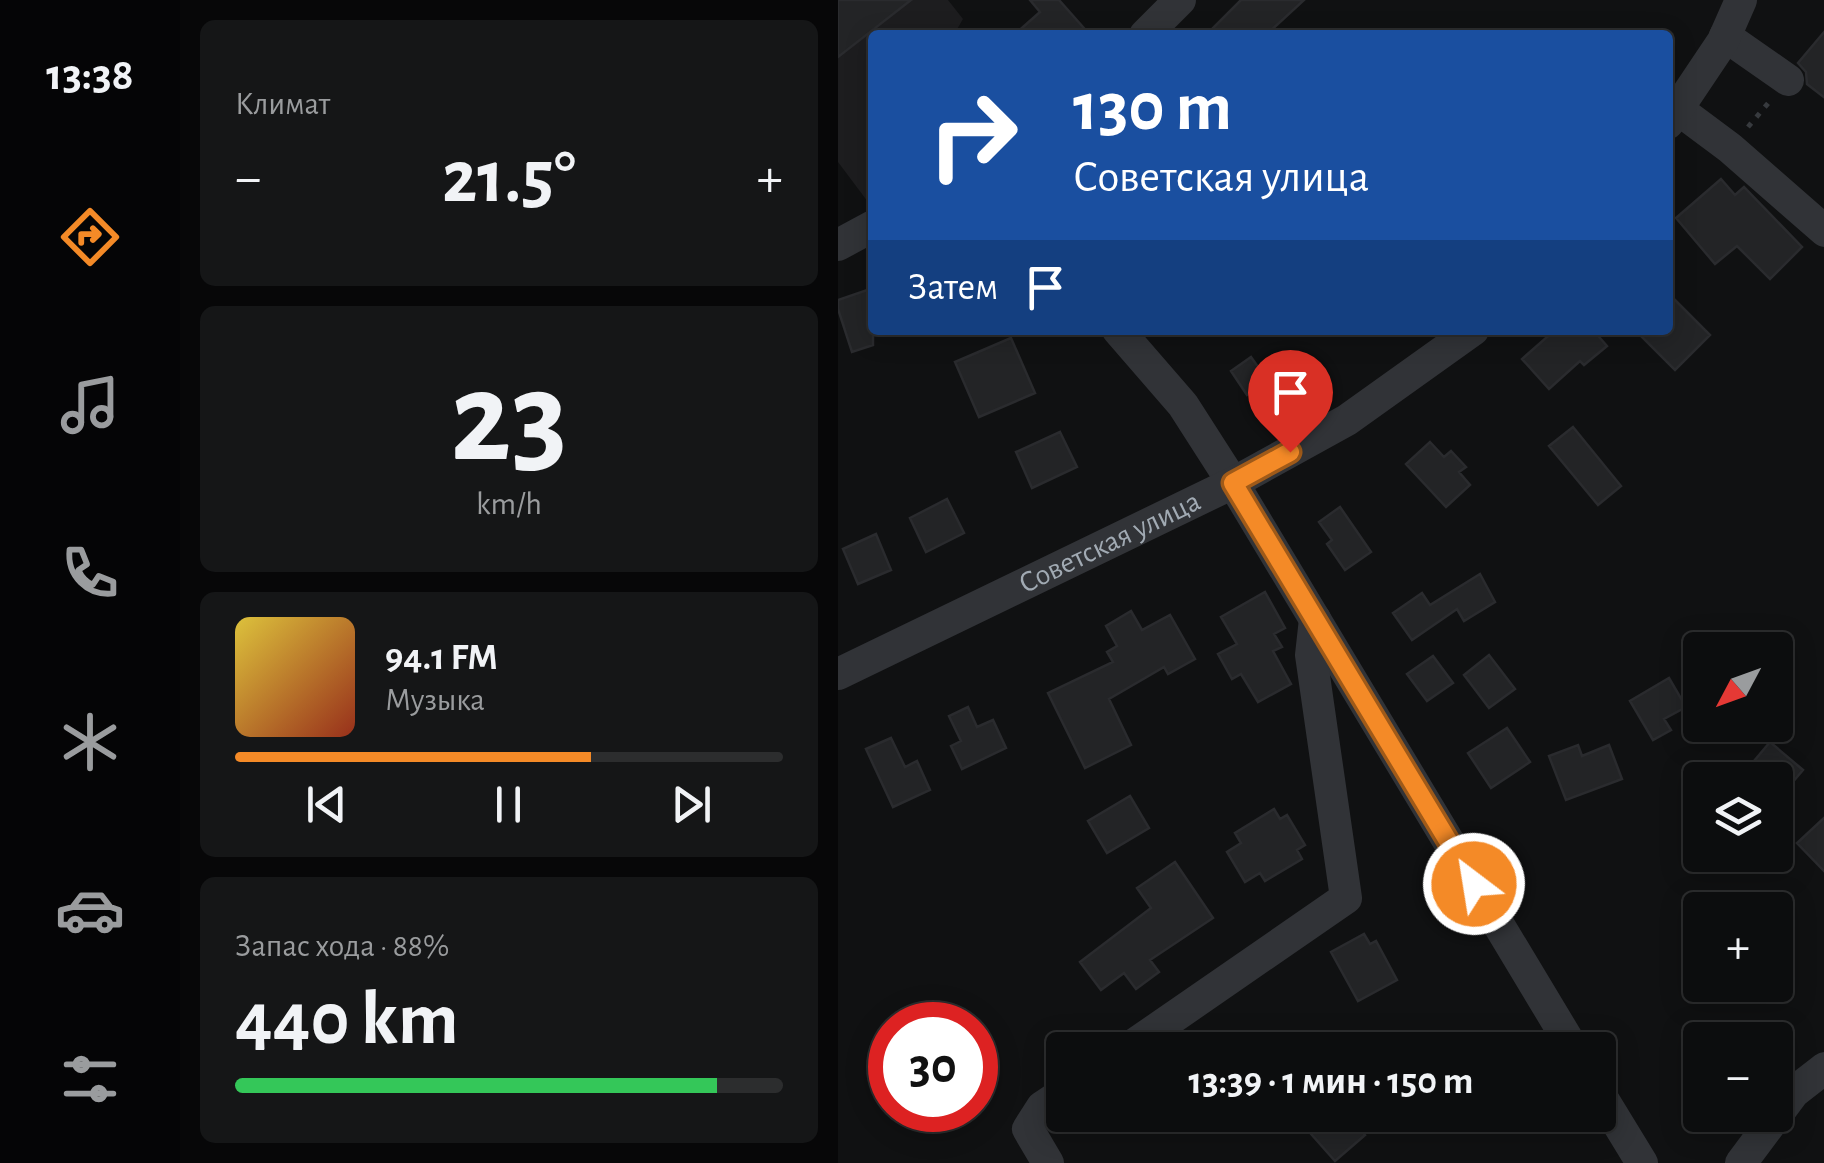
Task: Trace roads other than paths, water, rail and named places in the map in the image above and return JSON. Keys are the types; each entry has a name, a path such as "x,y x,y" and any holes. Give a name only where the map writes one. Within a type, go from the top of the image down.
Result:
{"street":[{"path":"1151,30 1180,0"},
{"path":"1741,0 1720,46 1678,110 1730,148 1824,231"},
{"path":"1720,46 1788,80"},
{"path":"838,245 868,229"},
{"path":"1122,335 1183,406 1233,483 1563,1032"},
{"name":"Советская улица","path":"838,674 1233,483 1347,420 1466,335"},
{"path":"1152,1032 1346,898 1311,655 1314,619"},
{"path":"1742,1163 1794,1092 1824,1068"},
{"path":"1046,1104 1028,1129 1048,1163"},
{"path":"1616,1120 1642,1163"}]}
